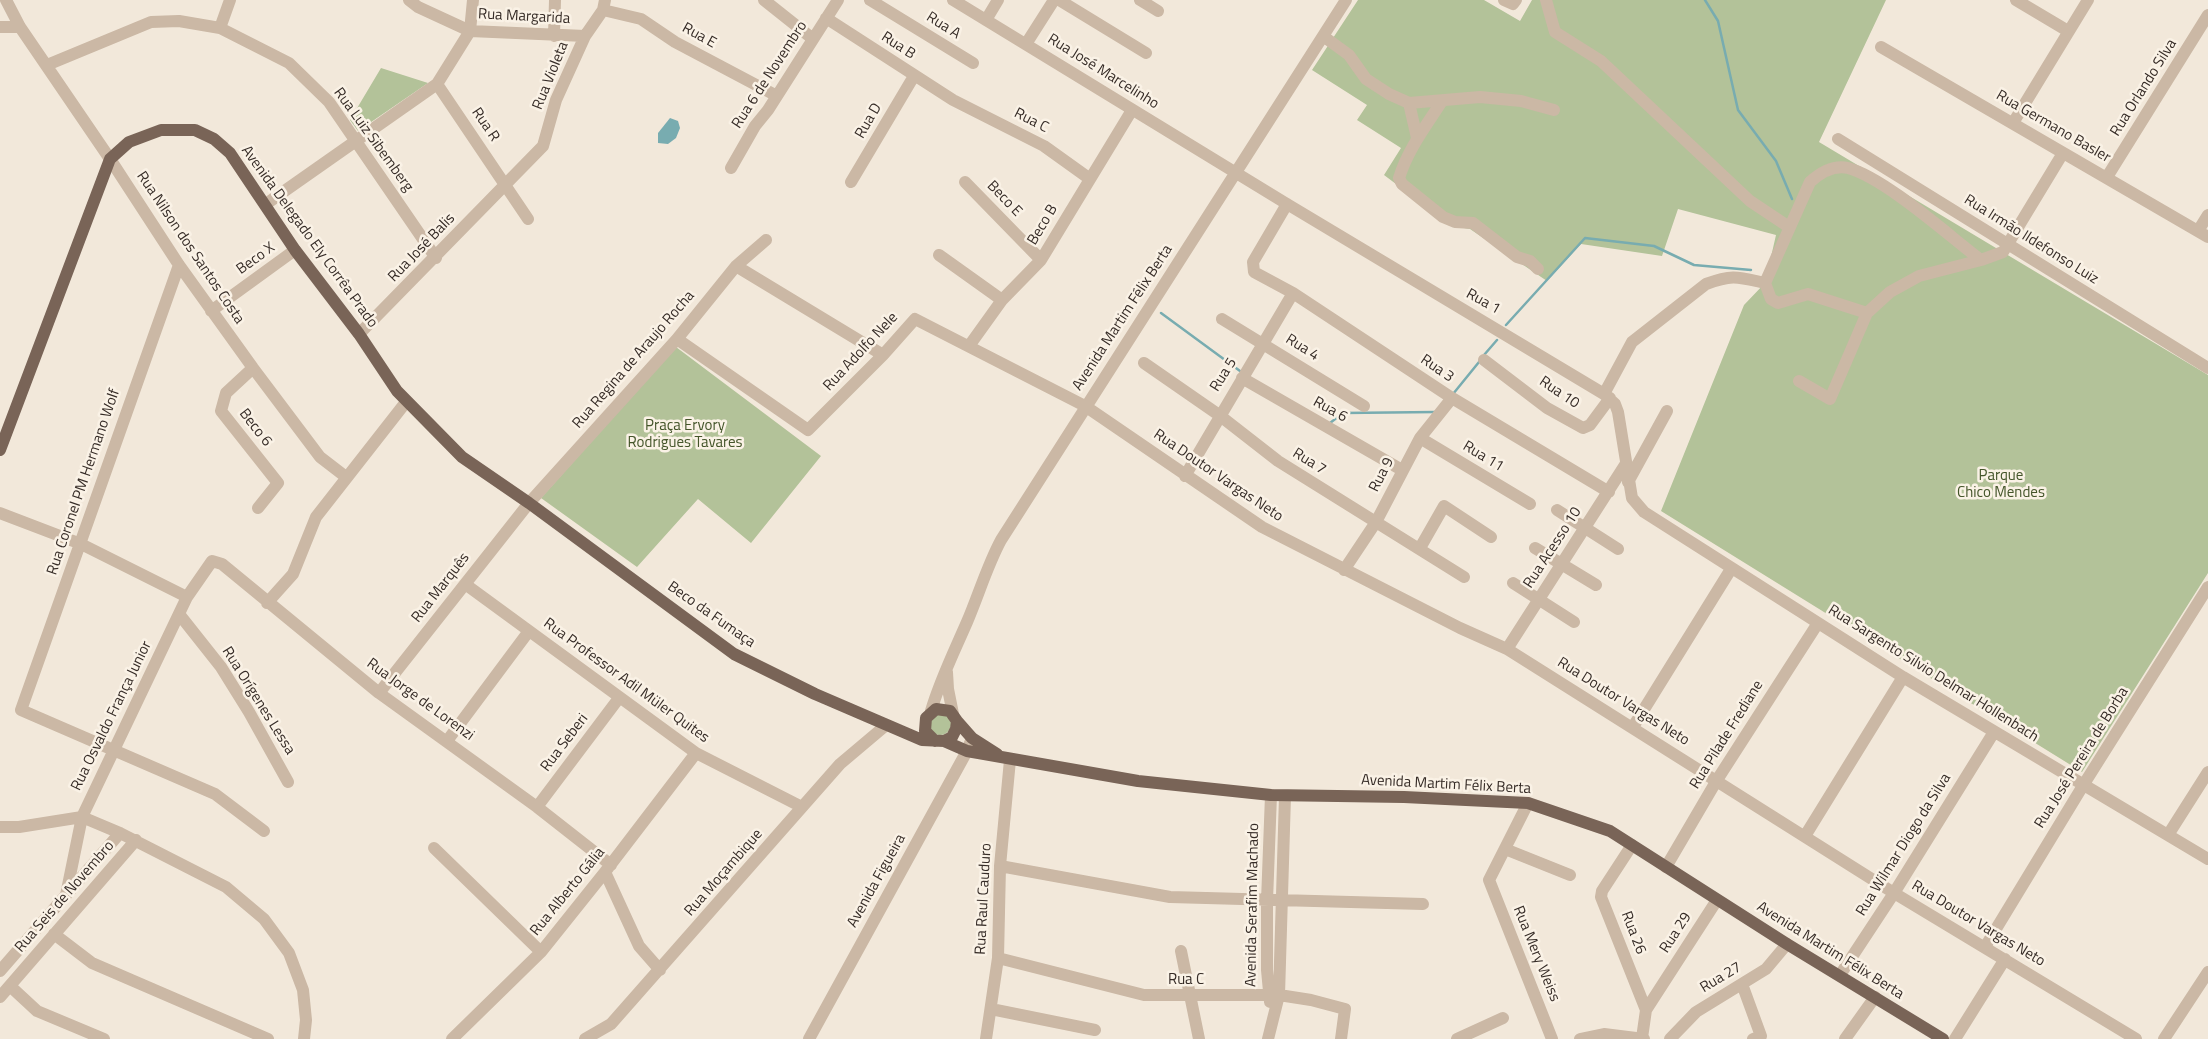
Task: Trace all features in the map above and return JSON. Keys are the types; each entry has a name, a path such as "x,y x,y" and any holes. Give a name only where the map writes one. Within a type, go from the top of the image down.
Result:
{"main road":[{"name":"Avenida Delegado Ely Corrêa Prado","path":"0,450 110,159 130,142 161,130 194,130 214,139 230,153 266,204 295,250 359,334 406,402 462,457 529,503"},
{"name":"Beco da Fumaça","path":"529,503 734,654 887,726 922,740 939,741"},
{"path":"887,726 914,725 942,708 955,718 955,733 939,741 927,735 928,717"},
{"name":"Avenida Martim Félix Berta","path":"955,718 972,738 1008,759"},
{"name":"Avenida Martim Félix Berta","path":"939,741 967,751 1138,781 1271,796 1404,797 1528,803 1610,830 1787,944 1943,1039"}],"street":[{"name":"Rua Nilson dos Santos Costa","path":"6,0 20,27 211,311 320,457 346,477"},
{"path":"220,28 230,0"},
{"name":"Rua Margarida","path":"409,0 418,7 470,31 585,36"},
{"path":"266,204 357,142 437,84 470,31 473,0"},
{"path":"554,36 555,0"},
{"path":"764,0 813,39"},
{"name":"Rua 6 de Novembro","path":"731,168 755,126 777,96 838,0"},
{"name":"Rua A","path":"870,0 973,63"},
{"name":"Rua José Marcelinho","path":"952,0 1236,173"},
{"path":"986,20 998,0"},
{"path":"1026,44 1054,0"},
{"path":"1059,0 1146,53"},
{"path":"1140,0 1158,11"},
{"name":"Avenida Martim Félix Berta","path":"928,717 947,664 968,620 985,572 1001,540 1346,0"},
{"path":"1546,0 1555,32 1600,61 1750,201 1789,227"},
{"path":"2016,0 2068,31"},
{"path":"2013,123 2088,0"},
{"name":"Rua Violeta","path":"506,184 543,146 556,100 585,36 604,5"},
{"name":"Rua E","path":"604,5 641,19 675,42 777,96"},
{"name":"Rua Orlando Silva","path":"2107,177 2208,15"},
{"name":"Rua B","path":"826,18 953,100"},
{"name":"Rua Luiz Sibemberg","path":"47,66 151,22 179,21 220,28 289,63 329,102 436,258"},
{"path":"0,27 20,27"},
{"path":"1323,36 1349,55 1366,79 1389,94 1409,103 1480,97 1521,101 1554,110"},
{"name":"Rua Germano Basler","path":"1882,47 2203,234"},
{"name":"Rua D","path":"852,182 914,76"},
{"name":"Rua R","path":"437,84 528,219"},
{"name":"Rua C","path":"953,100 1044,146 1090,179"},
{"path":"1442,101 1417,138 1399,178 1402,184 1443,217 1454,222 1473,223 1517,257 1530,262 1538,269"},
{"path":"1409,103 1417,138"},
{"name":"Beco B","path":"969,346 1002,300 1041,260 1132,110"},
{"name":"Rua Irmão Ildefonso Luiz","path":"1838,139 2208,368"},
{"path":"1799,381 1830,399 1867,313 1890,292 1919,276 2003,252 2063,153"},
{"path":"1867,313 1808,294 1778,303 1771,299 1764,283 1810,182 1823,171 1847,168 1880,183 1980,260"},
{"name":"Rua 1","path":"1236,173 1607,396"},
{"name":"Beco E","path":"965,182 1041,260"},
{"name":"Rua José Balis","path":"359,334 436,258 506,184"},
{"name":"Rua 3","path":"1286,204 1252,267 1254,272 1293,293 1452,398 1609,492"},
{"path":"2203,234 2208,215"},
{"name":"Rua Regina de Araujo Rocha","path":"529,503 677,339 736,266 766,240"},
{"name":"Beco X","path":"211,311 295,250"},
{"path":"939,255 1002,300"},
{"name":"Rua Coronel PM Hermano Wolf","path":"115,750 21,710 179,265"},
{"path":"736,266 883,355"},
{"path":"1628,482 1618,412 1607,396 1632,342 1677,304 1706,284 1720,279 1739,276 1764,283"},
{"name":"Rua 5","path":"1184,476 1218,415 1293,293"},
{"name":"Rua Adolfo Nele","path":"677,339 808,430 883,355 915,319 1086,406"},
{"name":"Rua 4","path":"1222,319 1364,406"},
{"name":"Rua 10","path":"1484,360 1548,408 1583,428 1590,425 1607,396"},
{"name":"Rua 7","path":"1144,363 1218,415 1278,461 1464,577"},
{"name":"Beco 6","path":"253,368 226,393 221,411 278,483 258,508"},
{"name":"Rua 6","path":"1242,378 1402,470"},
{"name":"Rua 9","path":"1344,570 1376,522 1420,438 1452,398"},
{"path":"267,603 293,574 316,517 406,402"},
{"name":"Rua Doutor Vargas Neto","path":"1086,406 1184,476 1262,527 1460,628 1507,649 1894,893 2136,1039"},
{"path":"1628,482 1667,411"},
{"name":"Rua 11","path":"1420,438 1530,504"},
{"name":"Rua Acesso 10","path":"1507,649 1625,465"},
{"name":"Rua Sargento Silvio Delmar Hollenbach","path":"1628,482 1632,498 1644,512 1731,569 1903,677 2208,859"},
{"name":"Rua Marquês","path":"379,693 529,503"},
{"path":"1420,548 1444,506 1491,537"},
{"path":"1557,510 1618,549"},
{"path":"0,512 81,544 187,598"},
{"path":"1535,548 1596,585"},
{"name":"Rua Jorge de Lorenzi","path":"212,562 222,564 267,603 379,693 537,807 608,868 639,946 660,970"},
{"name":"Rua Osvaldo França Junior","path":"66,894 82,817 187,598 212,562"},
{"path":"1633,727 1731,569"},
{"path":"1514,583 1574,622"},
{"name":"Rua Professor Adil Müler Quites","path":"465,584 696,753 802,807"},
{"name":"Rua José Pereira de Borba","path":"1985,947 2084,784 2208,587"},
{"name":"Rua Orígenes Lessa","path":"179,614 221,667 249,712 288,782"},
{"name":"Rua Pilade Frediane","path":"1666,866 1717,780 1818,623"},
{"path":"447,741 529,631"},
{"name":"Avenida Martim Félix Berta","path":"947,664 948,689 955,718"},
{"path":"1805,836 1903,677"},
{"name":"Rua Seberi","path":"537,807 619,698"},
{"name":"Rua Moçambique","path":"585,1039 612,1024 840,764 887,726"},
{"name":"Rua Wilmar Diogo da Silva","path":"1840,975 1894,893 1994,732"},
{"name":"Avenida Figueira","path":"809,1039 967,751 972,738"},
{"path":"115,750 215,794 264,831"},
{"name":"Rua Alberto Gália","path":"452,1039 541,952 696,753"},
{"name":"Rua Raul Cauduro","path":"986,1039 998,958 1000,866 1008,759"},
{"path":"2168,836 2208,772"},
{"name":"Avenida Serafim Machado","path":"1270,1037 1273,995 1267,901 1271,796"},
{"name":"Avenida Serafim Machado","path":"1273,995 1282,901 1285,796"},
{"path":"1528,803 1505,849 1570,875"},
{"path":"0,827 19,827 82,817 120,832 226,887 264,919 289,953 303,990 306,1020 304,1039"},
{"name":"Rua Seis de Novembro","path":"0,971 120,832"},
{"name":"Rua Seis de Novembro","path":"0,997 136,840"},
{"name":"Rua 26","path":"1632,845 1602,890 1601,897 1646,1010 1643,1039"},
{"path":"434,848 541,952"},
{"name":"Rua Mery Weiss","path":"1505,849 1489,880 1552,1039"},
{"path":"1000,866 1170,898 1423,904"},
{"name":"Rua 29","path":"1646,1010 1717,900"},
{"path":"54,934 92,963 268,1039"},
{"name":"Rua 27","path":"1670,1039 1696,1012 1766,970 1787,944"},
{"path":"1181,951 1199,1039"},
{"name":"Rua C","path":"998,958 1144,995 1273,995 1345,1009 1340,1039"},
{"path":"1955,1039 2006,959"},
{"path":"2164,1039 2208,972"},
{"path":"1742,984 1761,1036 1753,1039"},
{"path":"10,986 37,1011 104,1039"},
{"path":"1845,1039 1875,997"},
{"path":"991,1010 1096,1030"},
{"path":"1457,1039 1503,1018"},
{"path":"1580,1039 1604,1034 1643,1039"}],"green space":[{"name":"Parque Chico Mendes","path":"1358,0 1484,0 1520,21 1532,0 1886,0 1819,142 2208,375 2208,573 2082,772 1661,511 1744,305 1765,283 1776,235 1678,209 1662,256 1581,244 1547,281 1470,229 1452,226 1384,175 1401,148 1357,120 1367,105 1312,70"},
{"path":"381,68 428,83 358,131 350,120"},
{"name":"Praça Ervory Rodrigues Tavares","path":"676,347 821,456 751,543 698,499 637,567 541,498"},
{"path":"940,713 948,716 951,724 948,732 940,735 932,732 929,724 932,716"}],"water":[{"path":"670,118 678,121 680,128 676,138 668,144 658,143 658,133"}],"waterway":[{"path":"1705,0 1718,21 1738,110 1776,161 1792,199"},
{"path":"1506,325 1585,238 1654,246 1694,265 1751,270"},
{"path":"1161,313 1240,371"},
{"path":"1484,355 1497,340"},
{"path":"1453,394 1479,362"},
{"path":"1330,423 1343,413 1436,412"}]}
